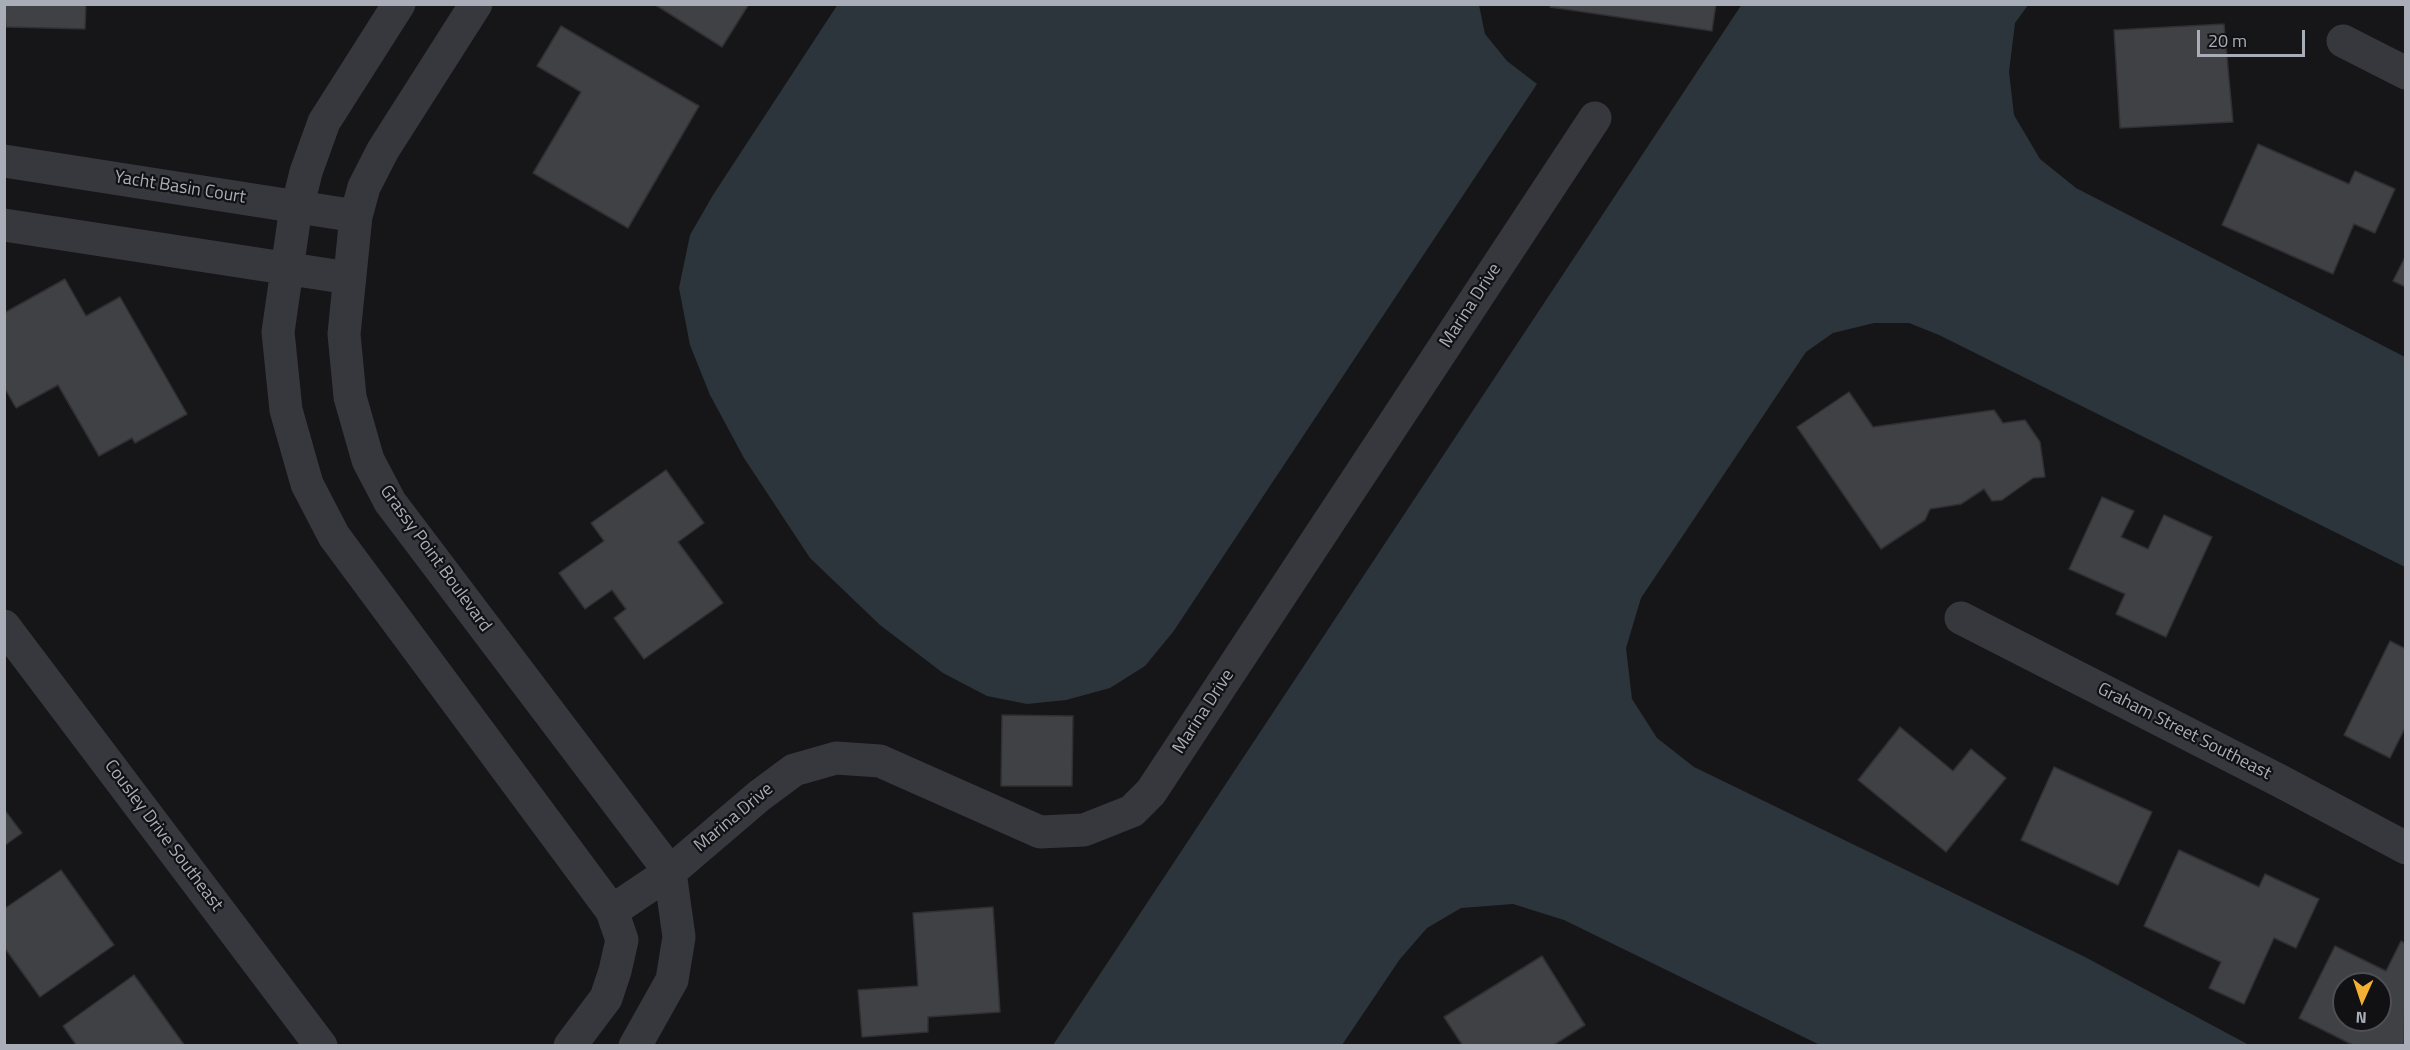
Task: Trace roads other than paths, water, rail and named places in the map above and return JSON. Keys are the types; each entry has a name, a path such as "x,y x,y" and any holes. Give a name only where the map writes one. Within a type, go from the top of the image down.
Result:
{"street":[{"path":"399,4 324,122 306,172 297,207 278,332 286,410 308,484 334,536 612,911 622,940 615,971 606,998 570,1046"},
{"name":"Grassy Point Boulevard","path":"476,4 383,150 364,187 356,216 344,334 350,397 369,460 390,502 670,872 679,937 672,980 635,1046"},
{"path":"2343,41 2406,73"},
{"name":"Marina Drive","path":"612,911 670,872 759,796 794,770 836,758 880,762 1040,832 1084,830 1132,811 1151,792 1595,118"},
{"name":"Yacht Basin Court","path":"4,161 356,216"},
{"path":"4,225 349,278"},
{"name":"Graham Street Southeast","path":"1962,618 2406,848"},
{"name":"Cousley Drive Southeast","path":"4,626 321,1046"}]}
